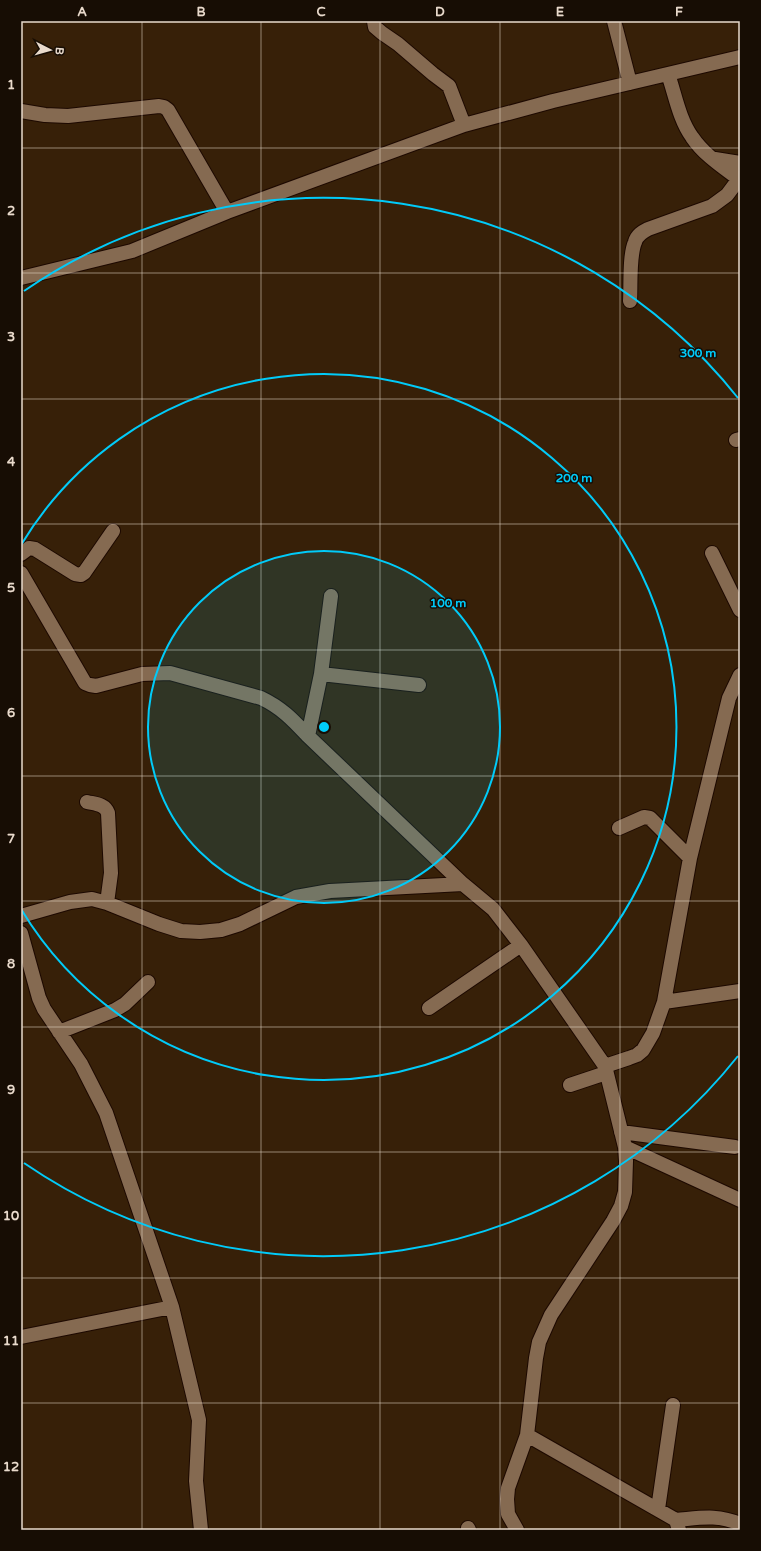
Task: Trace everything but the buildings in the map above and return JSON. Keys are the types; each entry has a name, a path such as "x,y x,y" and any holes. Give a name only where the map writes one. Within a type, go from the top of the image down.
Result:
{"street":[{"path":"374,21 375,27 382,34 398,44 433,74 450,86 464,125"},
{"path":"614,21 630,83"},
{"path":"21,278 132,251 227,212 464,125 553,101 740,57"},
{"path":"630,300 633,250 635,240 641,233 648,229 712,206 727,195 739,179 712,158 696,143 684,125 668,74"},
{"path":"21,111 45,115 68,116 159,106 164,107 168,110 227,212"},
{"path":"712,158 740,163"},
{"path":"21,554 29,548 35,548 75,574 81,575 84,573 112,531"},
{"path":"712,553 740,610"},
{"path":"21,573 85,683 96,686 142,674 170,673 261,698 274,704 285,712 308,736 464,884 493,909 522,945 605,1069 625,1147 625,1192 621,1206 613,1221 551,1315 539,1342 528,1435 508,1488 508,1514 517,1530"},
{"path":"308,736 322,674 331,596"},
{"path":"322,674 419,685"},
{"path":"570,1086 637,1055 643,1050 653,1033 664,1002 690,858 729,698 740,675"},
{"path":"87,802 102,806 108,813 111,873 107,903"},
{"path":"619,828 644,817 650,818 690,858"},
{"path":"21,916 82,900 92,899 107,903 159,924 182,931 200,932 221,930 240,924 296,898 311,894 330,891 464,884"},
{"path":"21,933 39,998 44,1009 81,1064 106,1113 172,1307 199,1420 196,1481 201,1530"},
{"path":"429,1008 522,945"},
{"path":"59,1032 115,1010 125,1004 148,982"},
{"path":"664,1002 740,991"},
{"path":"621,1132 735,1146"},
{"path":"625,1147 740,1200"},
{"path":"21,1337 172,1307"},
{"path":"658,1509 673,1405"},
{"path":"528,1435 658,1509 678,1525 718,1517 740,1524"}]}
